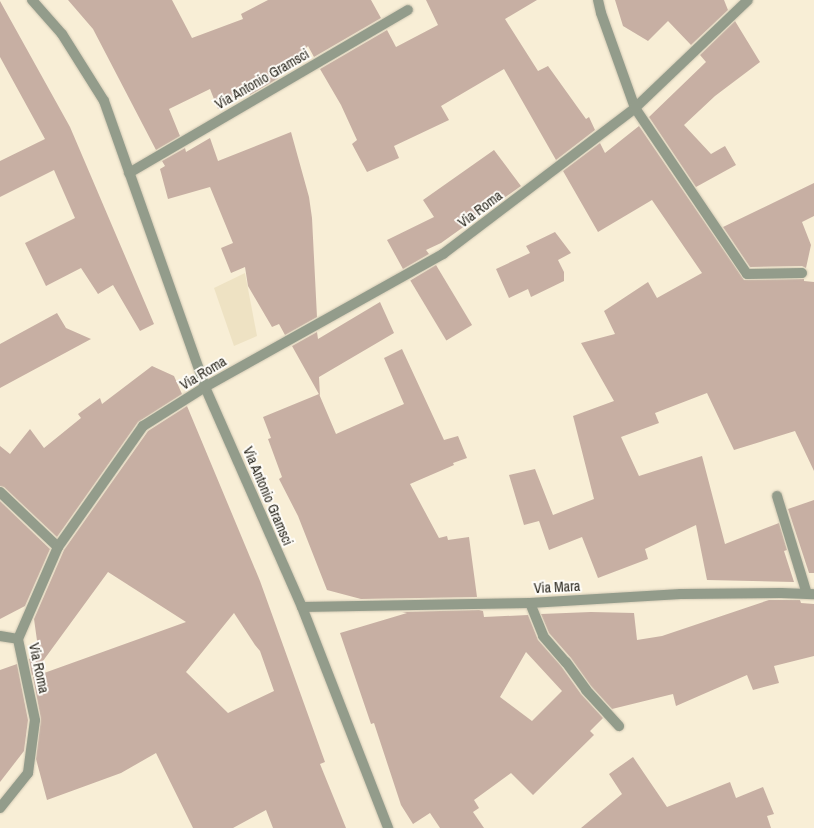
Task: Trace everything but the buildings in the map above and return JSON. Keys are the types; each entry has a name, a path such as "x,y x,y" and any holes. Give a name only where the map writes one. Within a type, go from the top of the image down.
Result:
{"street":[{"name":"Via Antonio Gramsci","path":"32,0 62,34 104,101 205,387 302,607 388,828"},
{"path":"598,0 601,13 636,108 747,274 802,273"},
{"name":"Via Roma","path":"0,808 28,773 35,720 18,639 58,547 143,426 205,387 443,254 636,108 748,0"},
{"name":"Via Antonio Gramsci","path":"130,173 408,10"},
{"path":"0,492 58,547"},
{"path":"777,496 810,594"},
{"name":"Via Mara","path":"302,607 530,603 681,594 810,594"},
{"path":"530,603 543,636 566,662 586,690 619,726"},
{"path":"0,636 18,639"}],"shaded area":[{"path":"245,273 257,336 234,346 214,288"}]}
